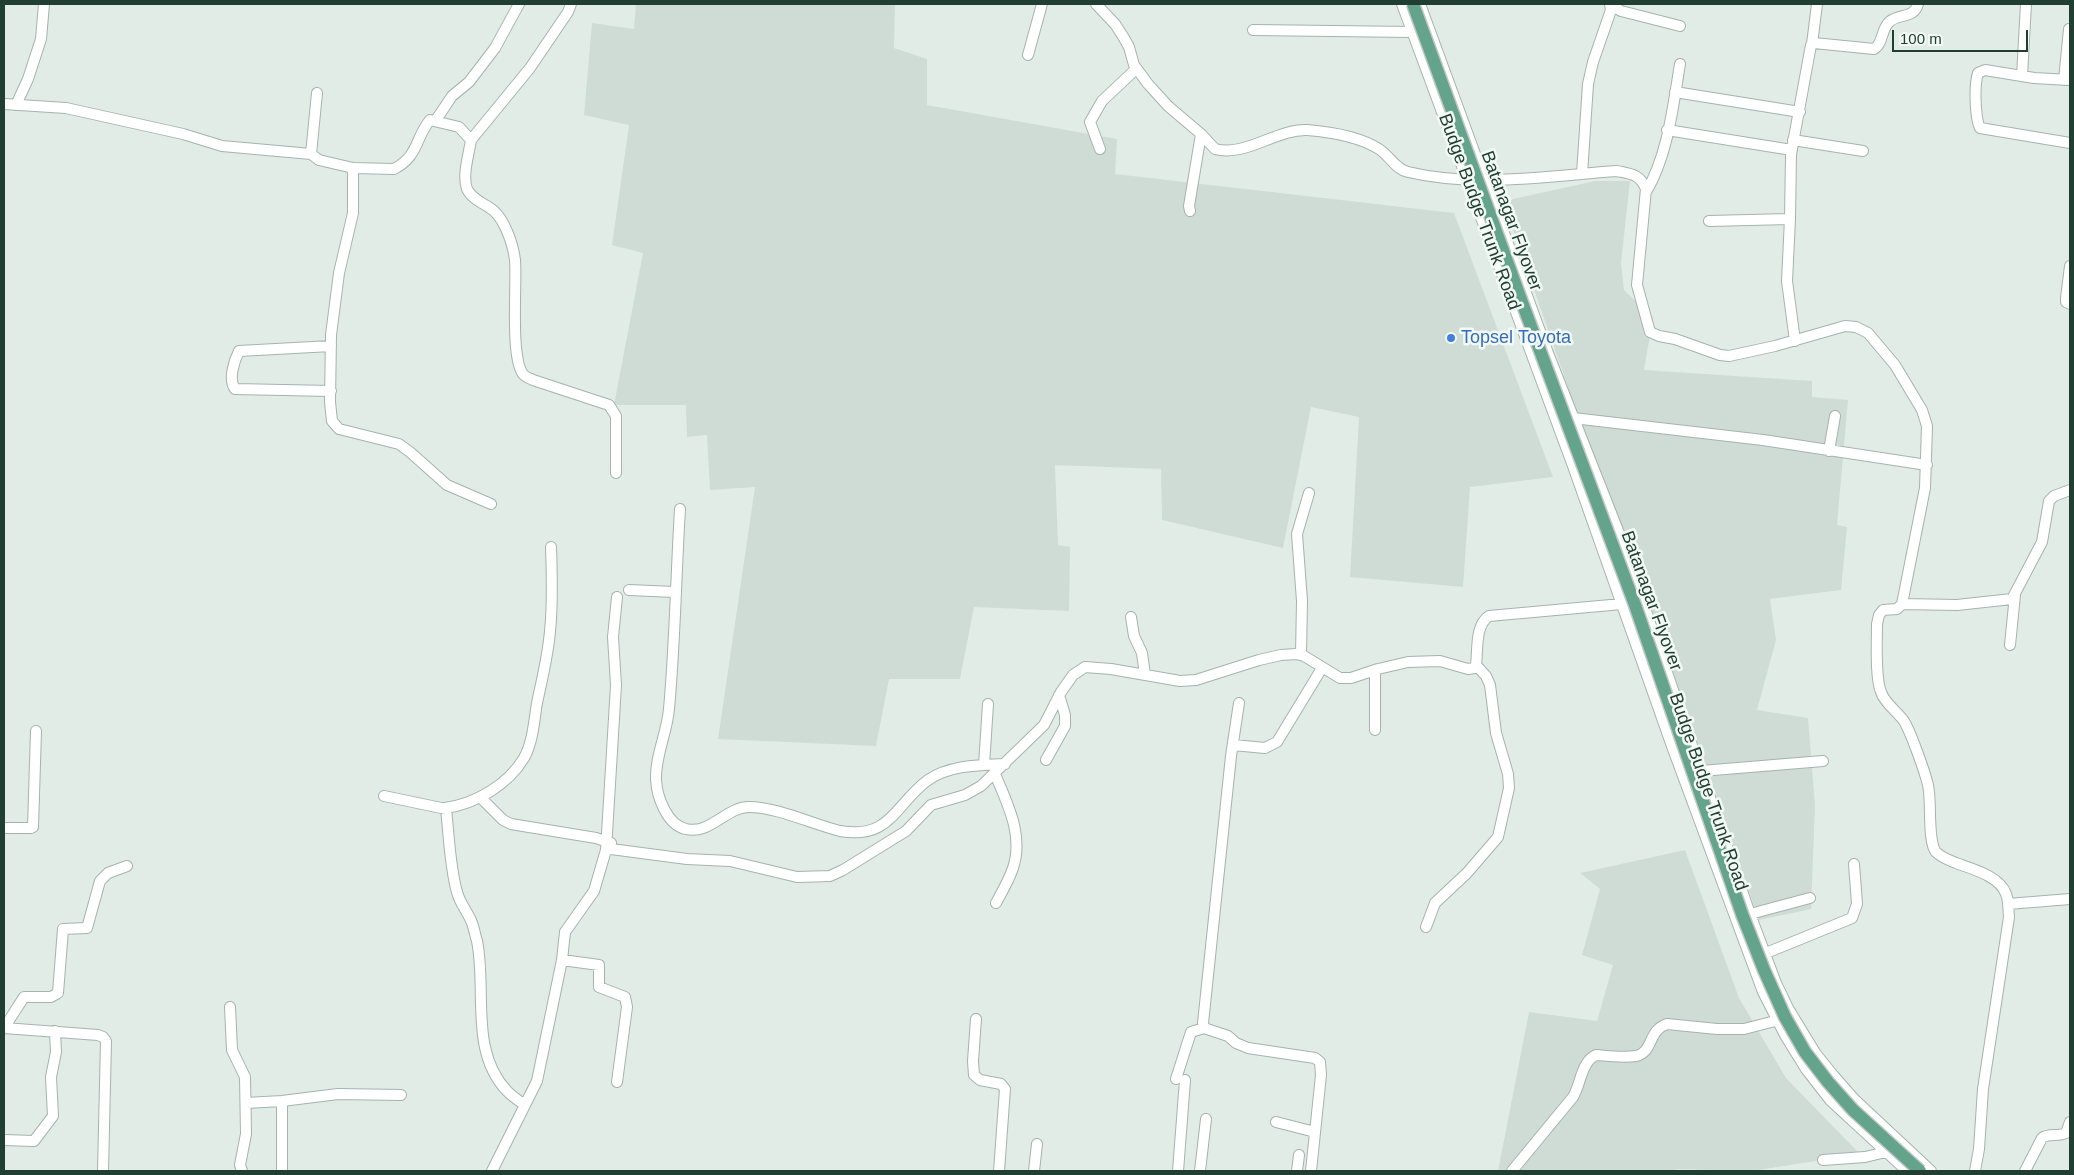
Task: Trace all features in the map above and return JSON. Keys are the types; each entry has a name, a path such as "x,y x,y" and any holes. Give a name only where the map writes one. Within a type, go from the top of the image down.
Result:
{"main road":[{"name":"Batanagar Flyover","path":"1413,4 1522,305 1635,605 1742,914 1764,970 1789,1024 1805,1052 1828,1082 1853,1110 1920,1171"}],"street":[{"path":"16,105 28,79 41,40 44,4"},
{"path":"436,120 452,96 470,82 495,48 520,4"},
{"path":"571,4 568,12 530,68 471,140 465,180 468,191 494,210 501,219 515,258 514,306 520,369 524,375 533,380 609,404 616,416 616,473"},
{"path":"1028,55 1042,4"},
{"path":"1096,4 1115,24 1124,38 1136,69 1168,106 1201,134 1210,145 1219,150 1249,145 1299,130 1343,135 1365,141 1381,150 1401,170 1423,175 1485,180 1616,171 1637,175 1643,181 1646,192 1637,285 1650,332 1720,355 1729,356 1795,341 1845,326 1856,327 1868,333 1896,365 1922,410 1927,426 1926,488 1902,604 1897,609 1883,610 1879,615 1877,624 1878,681 1881,692 1889,706 1899,714 1905,723 1928,782 1932,840 1935,851 1942,857 1982,873 2001,885 2006,894 2008,904 2009,917 1983,1089 1976,1171"},
{"name":"Budge Budge Trunk Road","path":"1402,4 1763,992 1776,1021 1806,1069 1830,1100 1906,1171"},
{"name":"Budge Budge Trunk Road","path":"1420,4 1573,418 1619,533 1750,914 1776,983 1793,1017 1816,1054 1855,1100 1930,1171"},
{"path":"1582,174 1588,84 1593,62 1611,10 1610,4"},
{"path":"1610,4 1621,11 1680,26"},
{"path":"1795,341 1787,282 1793,145 1812,44 1817,4"},
{"path":"1812,44 1874,49 1878,46 1882,32 1887,24 1892,19 1911,14 1918,4"},
{"path":"2022,76 2026,4"},
{"path":"2068,29 2067,80 1985,70 1978,73 1976,84 1980,128 2070,143"},
{"path":"1253,30 1412,32"},
{"path":"1646,192 1654,179 1663,154 1680,64"},
{"path":"1100,148 1090,122 1102,100 1136,69"},
{"path":"1675,92 1800,112"},
{"path":"311,154 317,93"},
{"path":"4,104 66,108 183,134 222,146 311,154 319,160 353,168 394,168 399,166 416,148 425,125 430,120 459,127 471,140"},
{"path":"1667,130 1863,151"},
{"path":"1190,211 1189,206 1201,134"},
{"path":"353,168 353,212 339,273 331,346 332,421 337,428 399,444 448,485 491,504"},
{"path":"1709,221 1790,219"},
{"path":"2070,266 2066,298 2066,302 2070,304"},
{"path":"331,346 238,351 235,358 232,380 235,389 331,391"},
{"path":"1829,451 1835,416"},
{"path":"1573,418 1763,440 1927,465"},
{"path":"2010,645 2015,595 2042,542 2049,501 2054,496 2070,490"},
{"path":"1301,656 1302,601 1297,534 1309,493"},
{"path":"680,509 669,710 656,778 663,806 669,816 680,826 686,829 702,829 740,808 749,807 778,812 840,831 850,833 867,831 882,825 894,815 928,780 950,770 1005,764"},
{"path":"384,796 445,808 466,804 480,797 507,778 525,757 531,739 550,632 552,605 551,547"},
{"path":"629,590 675,592"},
{"path":"1902,604 1957,605 2008,600 2015,595"},
{"path":"492,1171 537,1081 562,960 565,932 594,891 606,845 616,685 614,637 617,597"},
{"path":"480,797 503,820 511,824 606,845 617,850 687,860 730,861 797,877 830,876 906,831 930,805 965,795 981,786 1044,724 1059,695 1073,675 1085,667 1111,669 1180,681 1196,680 1228,669 1281,655 1301,656 1340,678 1351,678 1408,662 1440,661 1468,669 1475,668 1479,630 1484,619 1489,616 1622,604"},
{"path":"1131,617 1134,636 1142,653 1145,675"},
{"path":"1426,927 1436,903 1467,873 1498,837 1509,788 1508,774 1496,733 1490,686 1486,676 1476,665"},
{"path":"1233,744 1265,748 1277,742 1322,668"},
{"path":"1374,670 1375,730"},
{"path":"1046,760 1065,726 1065,715 1059,695"},
{"path":"1204,1028 1233,744 1239,703"},
{"path":"984,765 988,704"},
{"path":"4,828 34,827 36,731"},
{"path":"1701,771 1823,761"},
{"path":"995,774 1013,818 1016,837 1014,865 996,903"},
{"path":"445,808 456,891 472,922 477,944 482,987 482,1035 487,1054 502,1085 525,1105"},
{"path":"1766,953 1852,918 1857,904 1854,864"},
{"path":"103,1171 106,1041 98,1035 4,1028 24,997 51,997 58,993 63,929 87,928 100,881 108,873 127,866"},
{"path":"1750,914 1810,898"},
{"path":"2008,904 2070,899"},
{"path":"562,960 599,966 599,987 625,997 628,1007 617,1082"},
{"path":"230,1007 232,1050 244,1073 246,1134 240,1165 242,1171"},
{"path":"1512,1171 1573,1097 1578,1089 1585,1064 1590,1058 1596,1055 1636,1056 1648,1048 1654,1032 1667,1024 1717,1029 1744,1029 1760,1027 1793,1017"},
{"path":"976,1019 974,1075 980,1080 1001,1084 1004,1089 999,1171"},
{"path":"1178,1171 1181,1080 1191,1032 1204,1028 1228,1036 1236,1043 1248,1048 1318,1059 1322,1067 1311,1171"},
{"path":"4,1140 34,1141 54,1116 51,1077 56,1052 55,1032"},
{"path":"246,1103 282,1101 338,1094 401,1095"},
{"path":"282,1101 282,1171"},
{"path":"1200,1171 1206,1119"},
{"path":"1276,1122 1315,1132"},
{"path":"2025,1171 2042,1138 2046,1135 2059,1136 2066,1133 2070,1122"},
{"path":"1034,1171 1037,1144"},
{"path":"1823,1160 1865,1157 1886,1152"},
{"path":"1297,1171 1299,1155"}],"shaded area":[{"path":"636,4 895,4 894,48 927,59 927,105 1117,139 1115,174 1454,213 1553,477 1470,487 1463,587 1350,577 1359,417 1311,407 1283,548 1162,520 1161,469 1055,465 1058,545 1070,547 1069,611 974,607 960,679 889,679 876,746 718,739 755,487 710,490 707,435 687,437 686,405 614,405 643,253 612,245 629,125 584,115 592,23 634,29"},
{"path":"1595,181 1630,181 1621,263 1624,290 1653,318 1644,370 1812,381 1812,397 1848,400 1837,525 1847,527 1841,590 1770,599 1776,640 1757,710 1808,718 1815,805 1811,909 1759,920 1689,717 1577,413 1505,206 1513,199"},
{"path":"1685,850 1739,998 1786,1078 1860,1154 1752,1171 1676,1169 1675,1171 1498,1171 1529,1012 1597,1021 1613,965 1582,955 1600,889 1580,873"}],"place":[{"name":"Topsel Toyota","path":"1451,338"}]}
